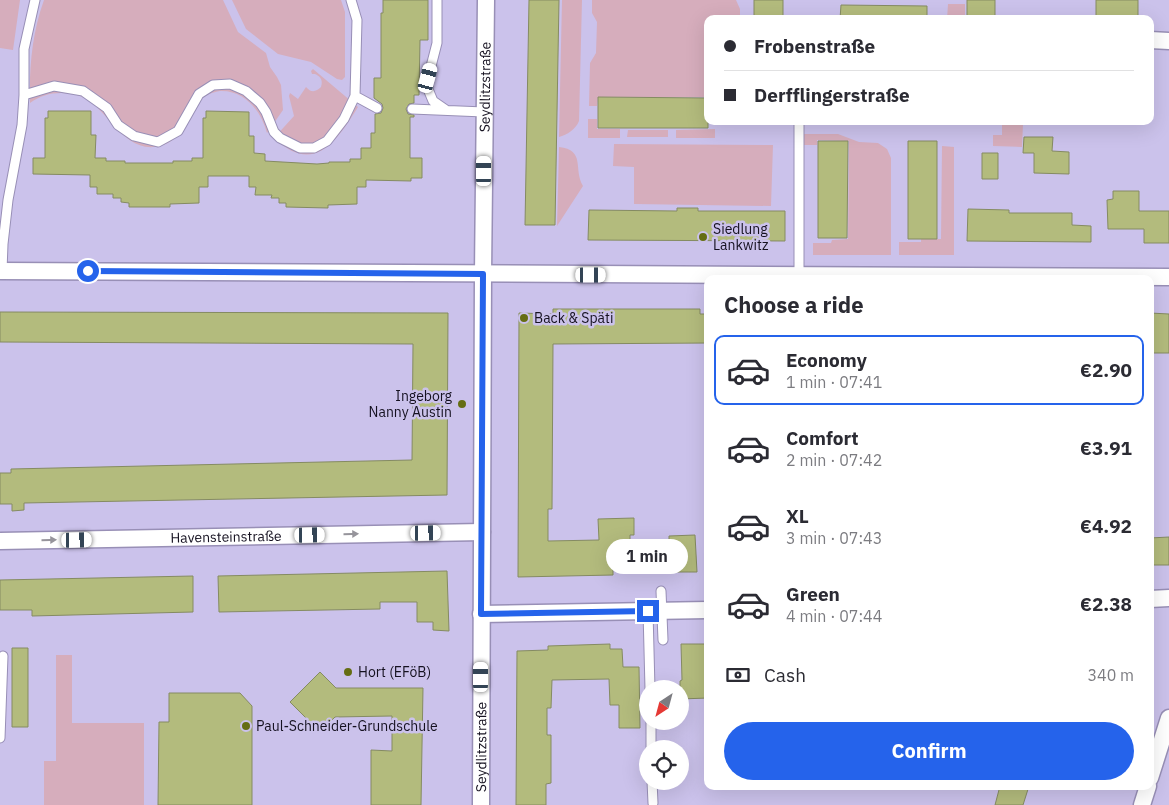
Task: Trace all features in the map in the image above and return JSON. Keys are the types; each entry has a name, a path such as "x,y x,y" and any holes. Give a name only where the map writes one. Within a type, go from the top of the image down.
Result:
{"street":[{"name":"Seydlitzstraße","path":"481,805 486,0"},
{"path":"1154,40 1169,41"},
{"path":"1,271 704,275"},
{"path":"1154,277 1169,277"},
{"name":"Havensteinstraße","path":"0,541 482,532"},
{"path":"1154,599 1169,598"},
{"path":"481,614 704,610"},
{"path":"1154,765 1169,718"},
{"path":"1142,805 1147,790"}],"lane":[{"path":"1,271 2,244 22,124 24,49 35,0"},
{"path":"24,95 54,86 83,91 107,108 118,124 134,136 158,142 178,130 199,94 213,86 230,84 246,91 260,103 274,132 280,138 300,148 314,148 327,141 344,119 355,96 357,20 351,0"},
{"path":"437,0 437,43 428,78 428,89 433,101 446,110"},
{"path":"355,96 377,108"},
{"path":"412,109 484,112"},
{"path":"799,125 799,275"},
{"path":"651,680 655,611 661,591"},
{"path":"655,611 663,640"},
{"path":"0,738 3,656"},
{"path":"652,790 653,803"}],"shaded area":[{"path":"0,0 20,0 13,50 0,48"},
{"path":"44,0 223,0 238,32 266,53 270,67 281,85 283,110 267,133 261,117 251,103 237,94 215,92 199,101 187,123 174,139 161,146 154,147 142,146 132,142 90,101 78,95 66,93 52,94 30,103 32,51"},
{"path":"232,0 341,0 345,12 345,77 342,80 337,79 311,62 278,54 246,29"},
{"path":"562,0 582,0 579,121 571,131 559,137"},
{"path":"592,0 736,0 740,9 740,15 704,15 704,97 598,97 597,106 589,106 590,63 596,53 597,22 592,13"},
{"path":"948,4 965,4 965,15 947,15"},
{"path":"313,69 358,107 342,132 333,142 323,150 313,154 301,154 288,149 274,138 294,116 290,93 298,99 306,87 314,91 321,87 321,79 317,75 312,74 311,71"},
{"path":"588,119 597,119 597,129 620,129 620,138 588,138"},
{"path":"1002,125 1023,125 1022,147 993,146 993,135 1002,135"},
{"path":"715,129 715,138 676,138 676,130"},
{"path":"628,130 668,130 668,137 627,137"},
{"path":"804,134 838,134 859,142 878,143 887,149 891,158 891,255 813,255 813,243 831,243 832,240 848,239 849,141 817,140 817,145 804,145"},
{"path":"614,144 773,145 771,206 634,204 634,167 613,166"},
{"path":"942,146 954,147 954,255 899,255 899,242 921,242 921,239 941,239"},
{"path":"559,147 573,152 576,156 580,180 583,186 557,226"},
{"path":"56,655 72,655 72,723 144,723 144,805 44,805 44,761 56,761"}],"building":[{"path":"383,0 428,0 428,40 420,40 419,95 414,95 414,103 409,104 406,109 408,114 414,115 414,117 410,117 410,158 422,158 422,178 411,178 411,181 366,180 366,187 357,187 357,204 328,205 328,208 286,207 286,203 279,203 279,198 271,198 272,195 255,195 256,187 249,187 249,176 208,176 208,187 199,187 199,203 170,204 170,207 129,207 129,203 121,202 121,198 113,198 113,194 97,194 97,187 90,187 90,175 33,174 33,158 45,158 45,118 48,118 48,111 91,111 91,135 96,135 95,158 106,158 106,161 173,163 173,161 192,161 192,158 203,158 203,118 206,118 206,111 249,112 249,136 254,136 254,153 265,154 265,161 317,164 350,162 350,159 361,159 361,148 371,148 371,133 375,133 375,114 381,113 383,108 382,104 374,98 374,78 381,78 381,13 383,13"},
{"path":"529,0 559,0 555,225 525,225"},
{"path":"754,0 783,0 783,15 754,15"},
{"path":"967,0 995,0 995,15 967,15"},
{"path":"1096,0 1138,0 1138,15 1096,15"},
{"path":"841,5 927,6 927,15 840,15"},
{"path":"598,97 704,98 704,125 708,125 708,128 598,128"},
{"path":"1024,137 1053,137 1052,151 1069,152 1069,174 1034,173 1034,153 1023,153"},
{"path":"818,141 848,141 847,238 818,238"},
{"path":"908,141 937,141 937,239 908,239"},
{"path":"982,153 998,153 998,179 982,179"},
{"path":"1113,191 1139,191 1139,211 1169,211 1169,243 1144,243 1144,229 1108,229 1107,200 1113,199"},
{"path":"677,208 698,208 698,211 785,211 785,241 588,240 589,210 677,211"},
{"path":"968,209 1009,210 1009,213 1072,213 1072,225 1091,226 1091,242 967,241"},
{"path":"553,309 700,309 700,314 704,314 704,343 553,344 552,509 548,509 548,541 599,540 598,519 634,518 634,535 630,535 630,556 613,556 613,575 518,577 519,313 553,314"},
{"path":"0,312 448,313 447,495 24,503 24,510 12,511 12,504 0,504 0,473 11,473 11,469 412,460 413,344 0,342"},
{"path":"1154,313 1169,314 1169,353 1154,353"},
{"path":"695,535 697,572 669,572 669,536"},
{"path":"1169,537 1169,565 1154,565 1154,538"},
{"path":"447,571 449,631 433,630 433,622 417,622 417,602 380,602 380,609 219,612 218,576"},
{"path":"193,576 193,612 32,616 32,610 0,610 0,580"},
{"path":"610,644 610,649 622,649 623,667 639,667 639,728 619,728 619,705 610,705 609,679 552,680 551,708 547,708 547,735 551,735 551,783 546,784 546,805 516,805 517,651 548,650 548,646"},
{"path":"681,644 704,644 704,698 689,699 689,680 682,680"},
{"path":"12,648 28,648 28,727 12,727"},
{"path":"320,672 336,688 423,688 421,805 371,805 371,750 392,751 392,716 335,717 320,732 290,702"},
{"path":"169,693 240,693 252,706 252,805 158,805 159,722 169,722"},
{"path":"999,790 1028,790 1023,805 995,805"}],"place":[{"name":"Siedlung Lankwitz","path":"703,237"},
{"name":"Back & Späti","path":"524,318"},
{"name":"Ingeborg Nanny Austin","path":"462,404"},
{"name":"Hort (EFöB)","path":"348,672"},
{"name":"Paul-Schneider-Grundschule","path":"246,726"}],"route":[{"path":"88,271 483,274 481,614 648,611"}]}
